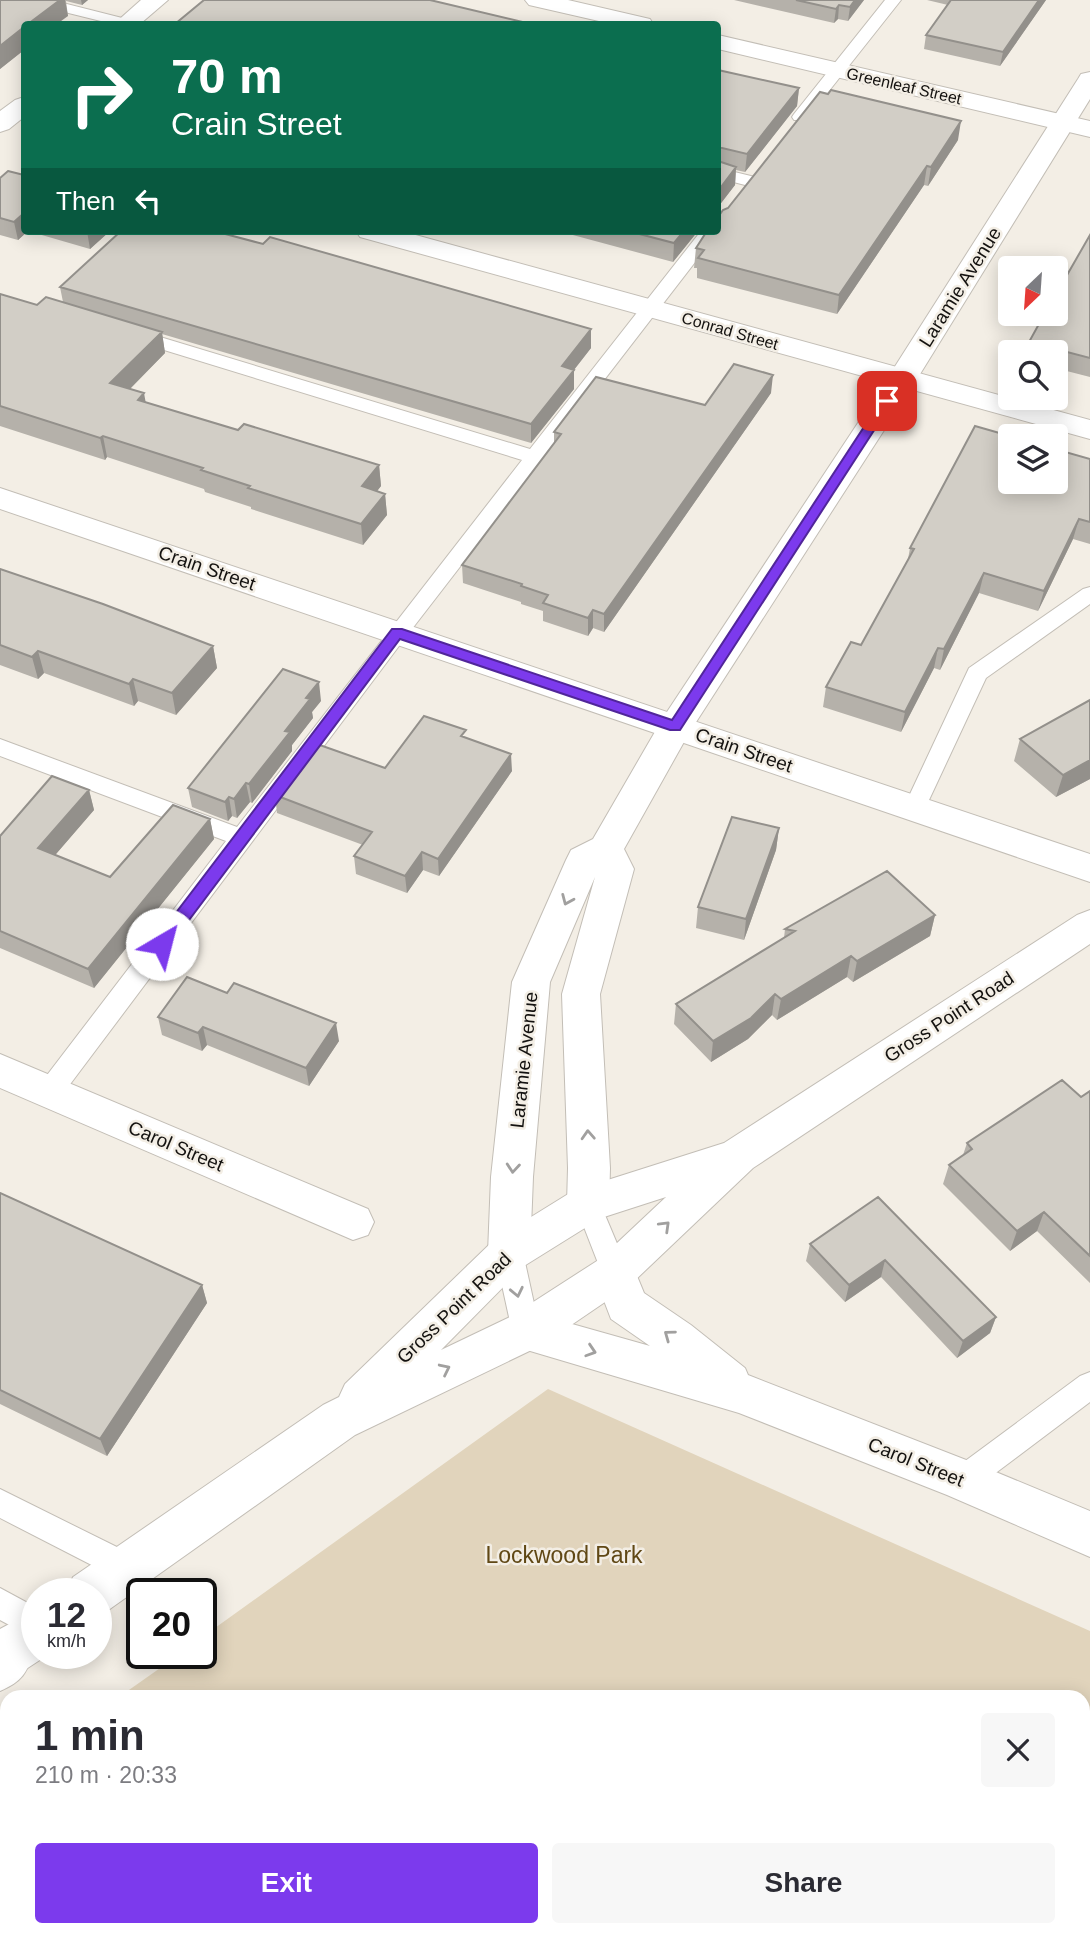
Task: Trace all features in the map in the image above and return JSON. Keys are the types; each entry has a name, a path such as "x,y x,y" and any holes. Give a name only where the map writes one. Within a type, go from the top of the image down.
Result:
{"street":[{"path":"131,21 156,0"},
{"path":"537,0 629,21"},
{"name":"Greenleaf Street","path":"721,43 1090,129"},
{"name":"Laramie Avenue","path":"509,1253 512,1177 531,982 584,860 606,849 675,727 902,379 1090,79"},
{"path":"21,108 0,126 21,134"},
{"name":"Conrad Street","path":"384,235 1090,430"},
{"name":"Crain Street","path":"0,498 1090,868"},
{"path":"588,1204 589,1168 581,994 616,869 606,849"},
{"name":"Gross Point Road","path":"111,1578 339,1420 526,1331 615,1272 738,1156 1090,925"},
{"name":"Carol Street","path":"0,1070 353,1222"},
{"name":"Gross Point Road","path":"339,1420 509,1253 588,1204 738,1156"},
{"name":"Carol Street","path":"615,1272 626,1305 675,1339 741,1393"},
{"name":"Carol Street","path":"526,1331 604,1356 741,1393 963,1480 1090,1534"}],"lane":[{"path":"33,0 115,21"},
{"path":"789,131 893,0"},
{"path":"721,174 749,181"},
{"path":"50,1091 397,633 707,235"},
{"path":"107,327 534,457"},
{"path":"914,809 977,673 1090,594"},
{"path":"0,747 242,838"},
{"path":"588,1204 615,1272"},
{"path":"509,1253 526,1331"},
{"path":"963,1480 1090,1385"},
{"path":"0,1503 126,1567"},
{"path":"0,1603 17,1646"}],"green space":[{"name":"Lockwood Park","path":"548,1389 1090,1631 1090,1690 129,1690 159,1669 217,1669 217,1627"}],"building":[{"path":"0,0 60,0 32,21 21,21 21,29 0,46"},
{"path":"204,0 430,0 518,21 179,21"},
{"path":"796,0 855,0 850,7 839,5 836,9"},
{"path":"951,0 1039,0 1003,52 926,35"},
{"path":"721,71 799,88 747,154 721,148"},
{"path":"831,90 961,121 839,295 698,258 704,250 696,248 704,235 721,235 723,210 728,208 820,92 828,94"},
{"path":"721,162 736,167 721,187"},
{"path":"8,171 21,174 21,216 14,222 0,218 0,178"},
{"path":"117,235 229,235 263,244 270,237 591,329 562,366 574,370 531,424 60,287"},
{"path":"643,235 681,235 674,243"},
{"path":"1090,235 1090,358 1068,352 1068,340 1030,340 1038,326 1068,326 1068,273"},
{"path":"0,294 37,305 46,297 162,332 110,383 144,393 138,400 238,430 244,424 379,465 362,486 385,494 361,524 248,488 250,486 201,470 203,468 0,406"},
{"path":"734,364 773,375 604,614 593,610 588,618 543,603 548,595 462,565 561,434 554,432 596,377 705,405"},
{"path":"975,426 998,433 998,494 1068,494 1068,453 1090,459 1090,522 1079,519 1044,591 984,573 944,649 938,648 905,712 826,687 851,642 861,645 914,549 910,548"},
{"path":"0,569 103,604 213,646 172,693 133,679 129,684 38,651 32,657 0,645"},
{"path":"283,669 319,682 306,698 310,699 285,731 290,732 249,784 246,783 234,799 229,797 225,802 188,788"},
{"path":"1090,700 1090,760 1063,775 1020,739"},
{"path":"424,716 466,730 461,736 511,754 438,859 422,852 405,876 354,856 372,832 275,795 314,743 385,768"},
{"path":"52,776 89,790 38,848 110,877 173,805 210,819 88,969 0,931 0,836"},
{"path":"732,817 779,828 746,919 698,907"},
{"path":"887,871 935,915 857,961 851,956 781,999 775,994 751,1018 713,1041 676,1004 795,931 785,929"},
{"path":"187,977 227,993 234,983 336,1023 306,1068 203,1027 198,1033 158,1017"},
{"path":"1062,1080 1081,1097 1090,1091 1090,1256 1044,1212 1017,1231 949,1165 972,1149 967,1143"},
{"path":"0,1193 202,1285 100,1439 0,1390"},
{"path":"878,1197 996,1317 963,1341 885,1260 849,1285 810,1244"}],"route":[{"path":"162,944 397,633 675,727 887,401"}]}
